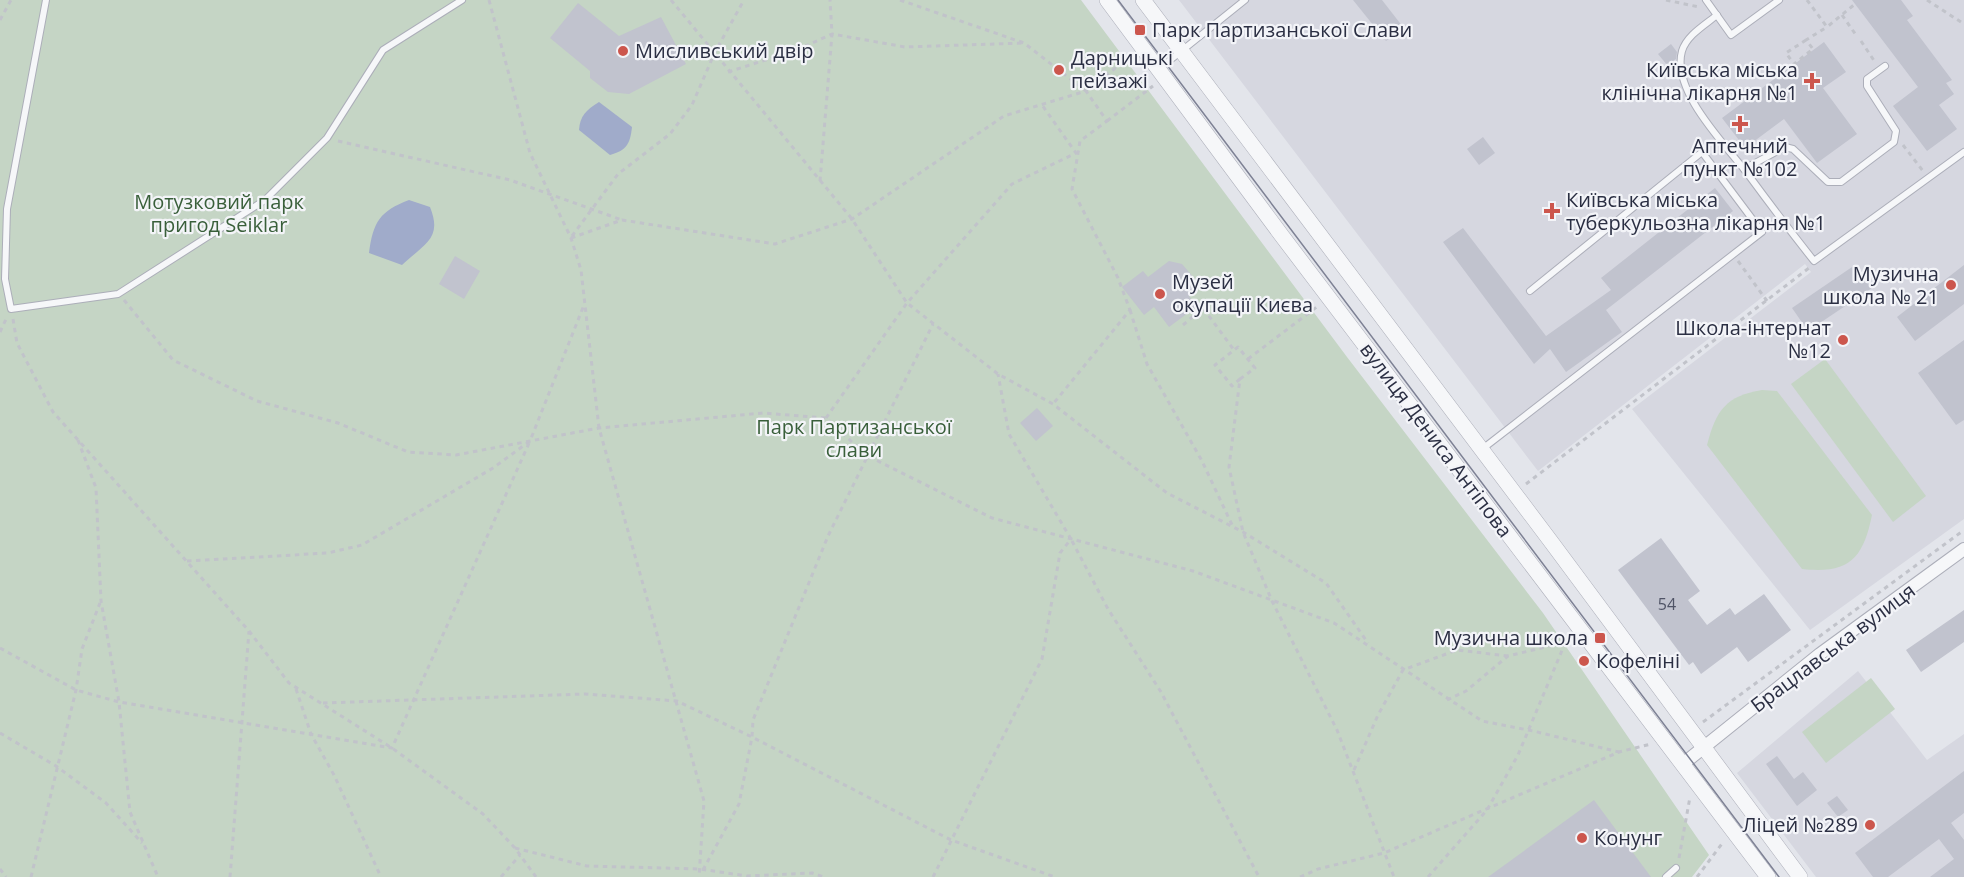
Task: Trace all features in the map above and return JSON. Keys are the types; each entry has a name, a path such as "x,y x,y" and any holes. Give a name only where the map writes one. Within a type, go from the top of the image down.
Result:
{"street":[{"name":"вулиця Дениса Антіпова","path":"1107,0 1768,877"},
{"name":"вулиця Дениса Антіпова","path":"1143,0 1800,877"},
{"name":"Брацлавська вулиця","path":"1683,764 1820,654 1964,549"}],"lane":[{"path":"46,0 7,209 5,279 11,309 118,294 265,200 327,138 383,50 462,0"},
{"path":"1158,69 1245,0"},
{"path":"1706,0 1728,33 1735,34 1779,0"},
{"path":"1715,12 1687,40 1682,51 1682,73 1704,117 1814,261 1964,152"},
{"path":"1744,169 1785,147 1793,149 1828,182 1834,184 1894,142 1897,136 1896,131 1867,86 1867,79 1883,68"},
{"path":"1480,450 1762,232 1702,152 1530,291"},
{"path":"1666,877 1676,868"}],"path":[{"path":"0,21 11,0"},
{"path":"489,0 530,153 571,238 581,270 598,428 704,801 699,877"},
{"path":"671,0 715,52 728,72 852,219 907,303 998,374 1053,404 1167,493 1243,532 1326,583 1370,645"},
{"path":"571,238 618,174 670,134 692,105 715,52 744,0"},
{"path":"820,181 832,34 830,0"},
{"path":"900,0 1024,44 1086,91 1107,121"},
{"path":"1666,0 1715,12"},
{"path":"1807,0 1827,27"},
{"path":"1927,0 1964,24"},
{"path":"1806,40 1813,49 1794,64 1786,52 1827,27 1855,4"},
{"path":"1842,15 1856,35"},
{"path":"728,72 797,50 832,34 905,47 1024,44"},
{"path":"1861,41 1883,68"},
{"path":"327,138 510,180 622,220 775,244 852,219 1004,116 1086,91 1131,56"},
{"path":"1154,86 1080,141 1076,153 1072,189 1118,278 1148,363 1202,461 1233,527"},
{"path":"1042,105 1076,153"},
{"path":"1897,136 1928,178"},
{"path":"826,418 907,303 1012,184 1076,153"},
{"path":"571,238 622,220"},
{"path":"1733,255 1767,301"},
{"path":"1524,485 1767,301 1814,261"},
{"path":"118,294 173,360 256,401 338,423 408,452 456,455 598,428 763,413 826,418 866,454 992,518 1193,571 1334,623 1482,722 1528,730 1619,752"},
{"path":"392,748 530,441 584,303"},
{"path":"1248,359 1322,303"},
{"path":"1183,325 1203,308 1234,350"},
{"path":"11,309 17,343 53,412 249,631 295,687 392,748 483,814 520,855 536,877"},
{"path":"1053,404 1130,310"},
{"path":"701,870 739,804 752,737 753,720 828,536 866,454 933,324"},
{"path":"1238,347 1248,359 1255,368 1232,386 1215,365 1238,347"},
{"path":"998,374 1009,434 1071,539 1108,609 1161,693 1259,877"},
{"path":"1240,380 1229,467 1243,532 1272,601 1354,771 1394,877"},
{"path":"77,438 96,488 101,601 119,702 130,812 158,877"},
{"path":"187,561 328,553 362,545 494,468 530,441"},
{"path":"1703,722 1964,530"},
{"path":"933,877 1042,659 1060,553 1071,539"},
{"path":"31,877 56,765 76,690 82,649 101,601"},
{"path":"230,877 249,631"},
{"path":"1354,771 1378,715 1403,670 1457,650 1508,656 1574,640"},
{"path":"1428,877 1487,810 1528,730 1566,642"},
{"path":"0,648 76,690 119,702 392,748"},
{"path":"1447,700 1466,691 1508,656"},
{"path":"295,687 311,734 334,775 381,877"},
{"path":"321,703 585,694 676,701 752,737 951,840 1055,877"},
{"path":"0,733 56,765 106,803 145,847"},
{"path":"1300,877 1318,868 1384,853 1619,752 1651,743 1660,736"},
{"path":"1676,868 1690,795"},
{"path":"1697,877 1732,829"},
{"path":"514,848 587,866 701,870 747,876 812,873 824,877"},
{"path":"501,877 520,855"},
{"path":"0,869 6,877"}],"shaded area":[{"path":"1179,0 1964,0 1964,519 1810,630 1632,409 1811,272 1805,264 1538,471"},
{"name":"Ліцей №289","path":"1858,671 1927,760 1964,734 1964,877 1816,877 1737,773"}],"green space":[{"name":"Парк Партизанської слави","path":"0,0 1081,0 1347,357 1543,613 1709,855 1692,877 0,877"},
{"path":"1825,359 1926,496 1893,522 1791,384"},
{"path":"1762,390 1777,391 1872,515 1864,543 1858,553 1842,566 1832,569 1802,569 1707,445 1714,422 1724,407 1739,396"},
{"path":"1871,678 1895,709 1826,763 1802,732"}],"water":[{"path":"599,102 632,127 627,146 610,155 579,130 584,114"},
{"path":"409,200 430,207 434,227 429,240 402,265 369,253 373,233 380,219 391,209"}],"building":[{"path":"1353,0 1382,0 1403,27 1386,41"},
{"path":"1852,0 1901,0 1913,16 1907,20 1952,80 1946,83 1954,94 1939,105 1957,129 1927,151 1893,106 1918,87"},
{"name":"Мисливський двір","path":"578,3 619,36 661,17 686,64 629,94 608,92 590,78 590,71 550,38"},
{"path":"1824,42 1846,72 1823,88 1857,134 1817,163 1784,119 1745,148 1722,118"},
{"path":"1671,44 1677,52 1676,59 1667,65 1658,54"},
{"path":"1483,137 1495,153 1479,165 1467,149"},
{"path":"1715,188 1733,211 1606,310 1622,332 1566,372 1550,349 1534,364 1443,242 1463,228 1546,336 1611,290 1601,278"},
{"path":"455,256 480,271 464,299 439,284"},
{"name":"Музей окупації Києва","path":"1169,261 1182,264 1195,279 1195,291 1189,296 1196,307 1169,327 1154,307 1144,315 1122,287 1143,271 1148,277"},
{"path":"1855,265 1872,288 1808,331 1792,308"},
{"name":"Музична школа № 21","path":"1964,265 1964,304 1915,341 1897,317"},
{"path":"1964,340 1964,420 1956,425 1918,373"},
{"path":"1037,408 1053,426 1036,441 1020,423"},
{"path":"1661,538 1700,591 1688,600 1707,625 1730,608 1735,615 1764,594 1791,630 1748,662 1737,647 1701,674 1693,662 1689,665 1618,570"},
{"path":"1964,610 1964,642 1921,672 1906,650"},
{"path":"1777,756 1794,779 1803,772 1817,790 1797,806 1766,764"},
{"path":"1964,771 1964,813 1951,823 1964,840 1964,877 1930,877 1954,859 1939,839 1888,877 1873,877 1855,853"},
{"path":"1837,796 1848,810 1838,817 1827,803"},
{"name":"Конунг","path":"1594,800 1651,877 1488,877"}],"tram line":[{"path":"1118,0 1779,877"}],"place":[{"name":"Парк Партизанської Слави","path":"1140,30"},
{"name":"Мисливський двір","path":"623,51"},
{"name":"Дарницькі пейзажі","path":"1059,70"},
{"name":"Київська міська клінічна лікарня №1","path":"1812,81"},
{"name":"Аптечний пункт №102","path":"1740,124"},
{"name":"Київська міська туберкульозна лікарня №1","path":"1552,211"},
{"name":"Музична школа № 21","path":"1951,285"},
{"name":"Музей окупації Києва","path":"1160,294"},
{"name":"Школа-інтернат №12","path":"1843,340"},
{"name":"Музична школа","path":"1600,638"},
{"name":"Кофеліні","path":"1584,661"},
{"name":"Ліцей №289","path":"1870,825"},
{"name":"Конунг","path":"1582,838"}],"park label":[{"name":"Мотузковий парк пригод Seiklar","path":"219,214"}]}
